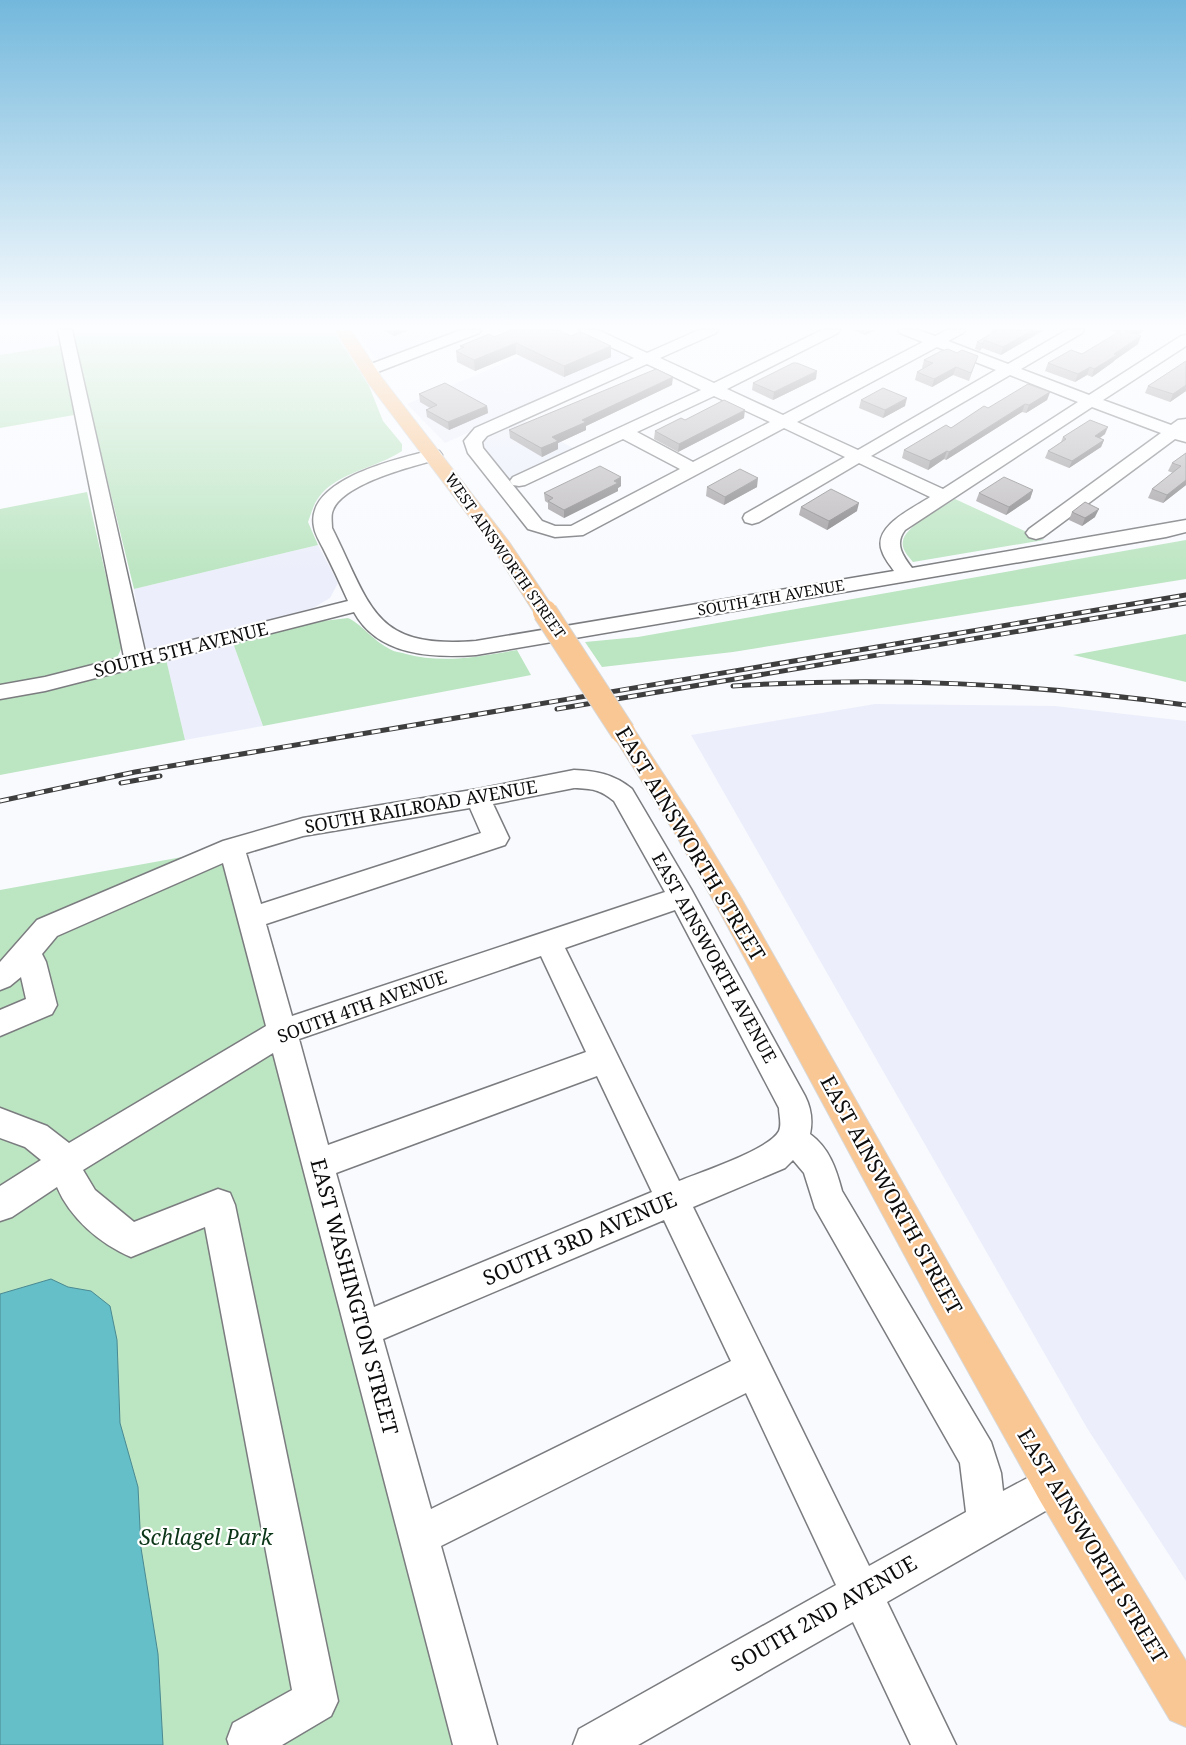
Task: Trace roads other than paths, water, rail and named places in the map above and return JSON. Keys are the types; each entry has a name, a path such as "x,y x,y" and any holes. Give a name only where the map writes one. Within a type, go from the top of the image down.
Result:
{"main road":[{"name":"WEST AINSWORTH STREET","path":"400,411 502,546 594,687"},
{"name":"EAST AINSWORTH STREET","path":"594,687 685,828 731,906 947,1297 1054,1484 1186,1704"}],"street":[{"path":"82,411 136,661"},
{"path":"527,411 481,432 473,441 474,449 535,525 548,531 565,534 587,528 804,411"},
{"path":"519,481 667,411"},
{"path":"762,411 943,496"},
{"path":"752,518 937,411"},
{"path":"907,575 890,549 890,536 898,526 1076,411"},
{"path":"1124,411 1181,430"},
{"path":"1036,533 1181,430"},
{"path":"623,432 695,470"},
{"name":"SOUTH 4TH AVENUE","path":"433,455 370,474 354,482 338,493 324,509 322,520 323,528 363,609 380,632 393,640 427,649 458,650 1166,531 1186,526"},
{"name":"SOUTH 5TH AVENUE","path":"0,692 45,684 363,609"},
{"name":"SOUTH RAILROAD AVENUE","path":"0,978 15,966 47,928 232,848 303,827 478,798 574,779 596,780 611,785"},
{"name":"EAST AINSWORTH AVENUE","path":"611,785 623,795 682,897 794,1106 796,1125 792,1140"},
{"path":"251,918 496,838 478,798"},
{"name":"EAST WASHINGTON STREET","path":"232,848 475,1745"},
{"name":"SOUTH 4TH AVENUE","path":"0,1205 282,1032 682,897"},
{"path":"548,942 674,1199 934,1745"},
{"path":"0,1023 42,1005 32,962 26,953"},
{"path":"318,1164 605,1059"},
{"path":"0,1123 29,1132 50,1145 64,1164 76,1193 90,1209 131,1240 218,1205 316,1701 249,1739"},
{"path":"792,1140 810,1153 818,1164 827,1197 977,1456 982,1473 987,1522"},
{"name":"SOUTH 3RD AVENUE","path":"363,1330 774,1157 792,1140"},
{"path":"418,1536 754,1369"},
{"name":"SOUTH 2ND AVENUE","path":"595,1745 1054,1484"}],"water":[{"path":"51,1279 68,1287 91,1291 110,1306 117,1340 120,1423 138,1487 141,1548 158,1654 163,1745 0,1745 0,1294"}],"railway":[{"path":"0,801 135,772 1186,595"},
{"path":"557,709 1186,603"},
{"path":"733,686 848,682 960,684 1072,692 1186,705"},
{"path":"121,783 160,776"}],"park label":[{"name":"Schlagel Park","path":"206,1538"}]}
